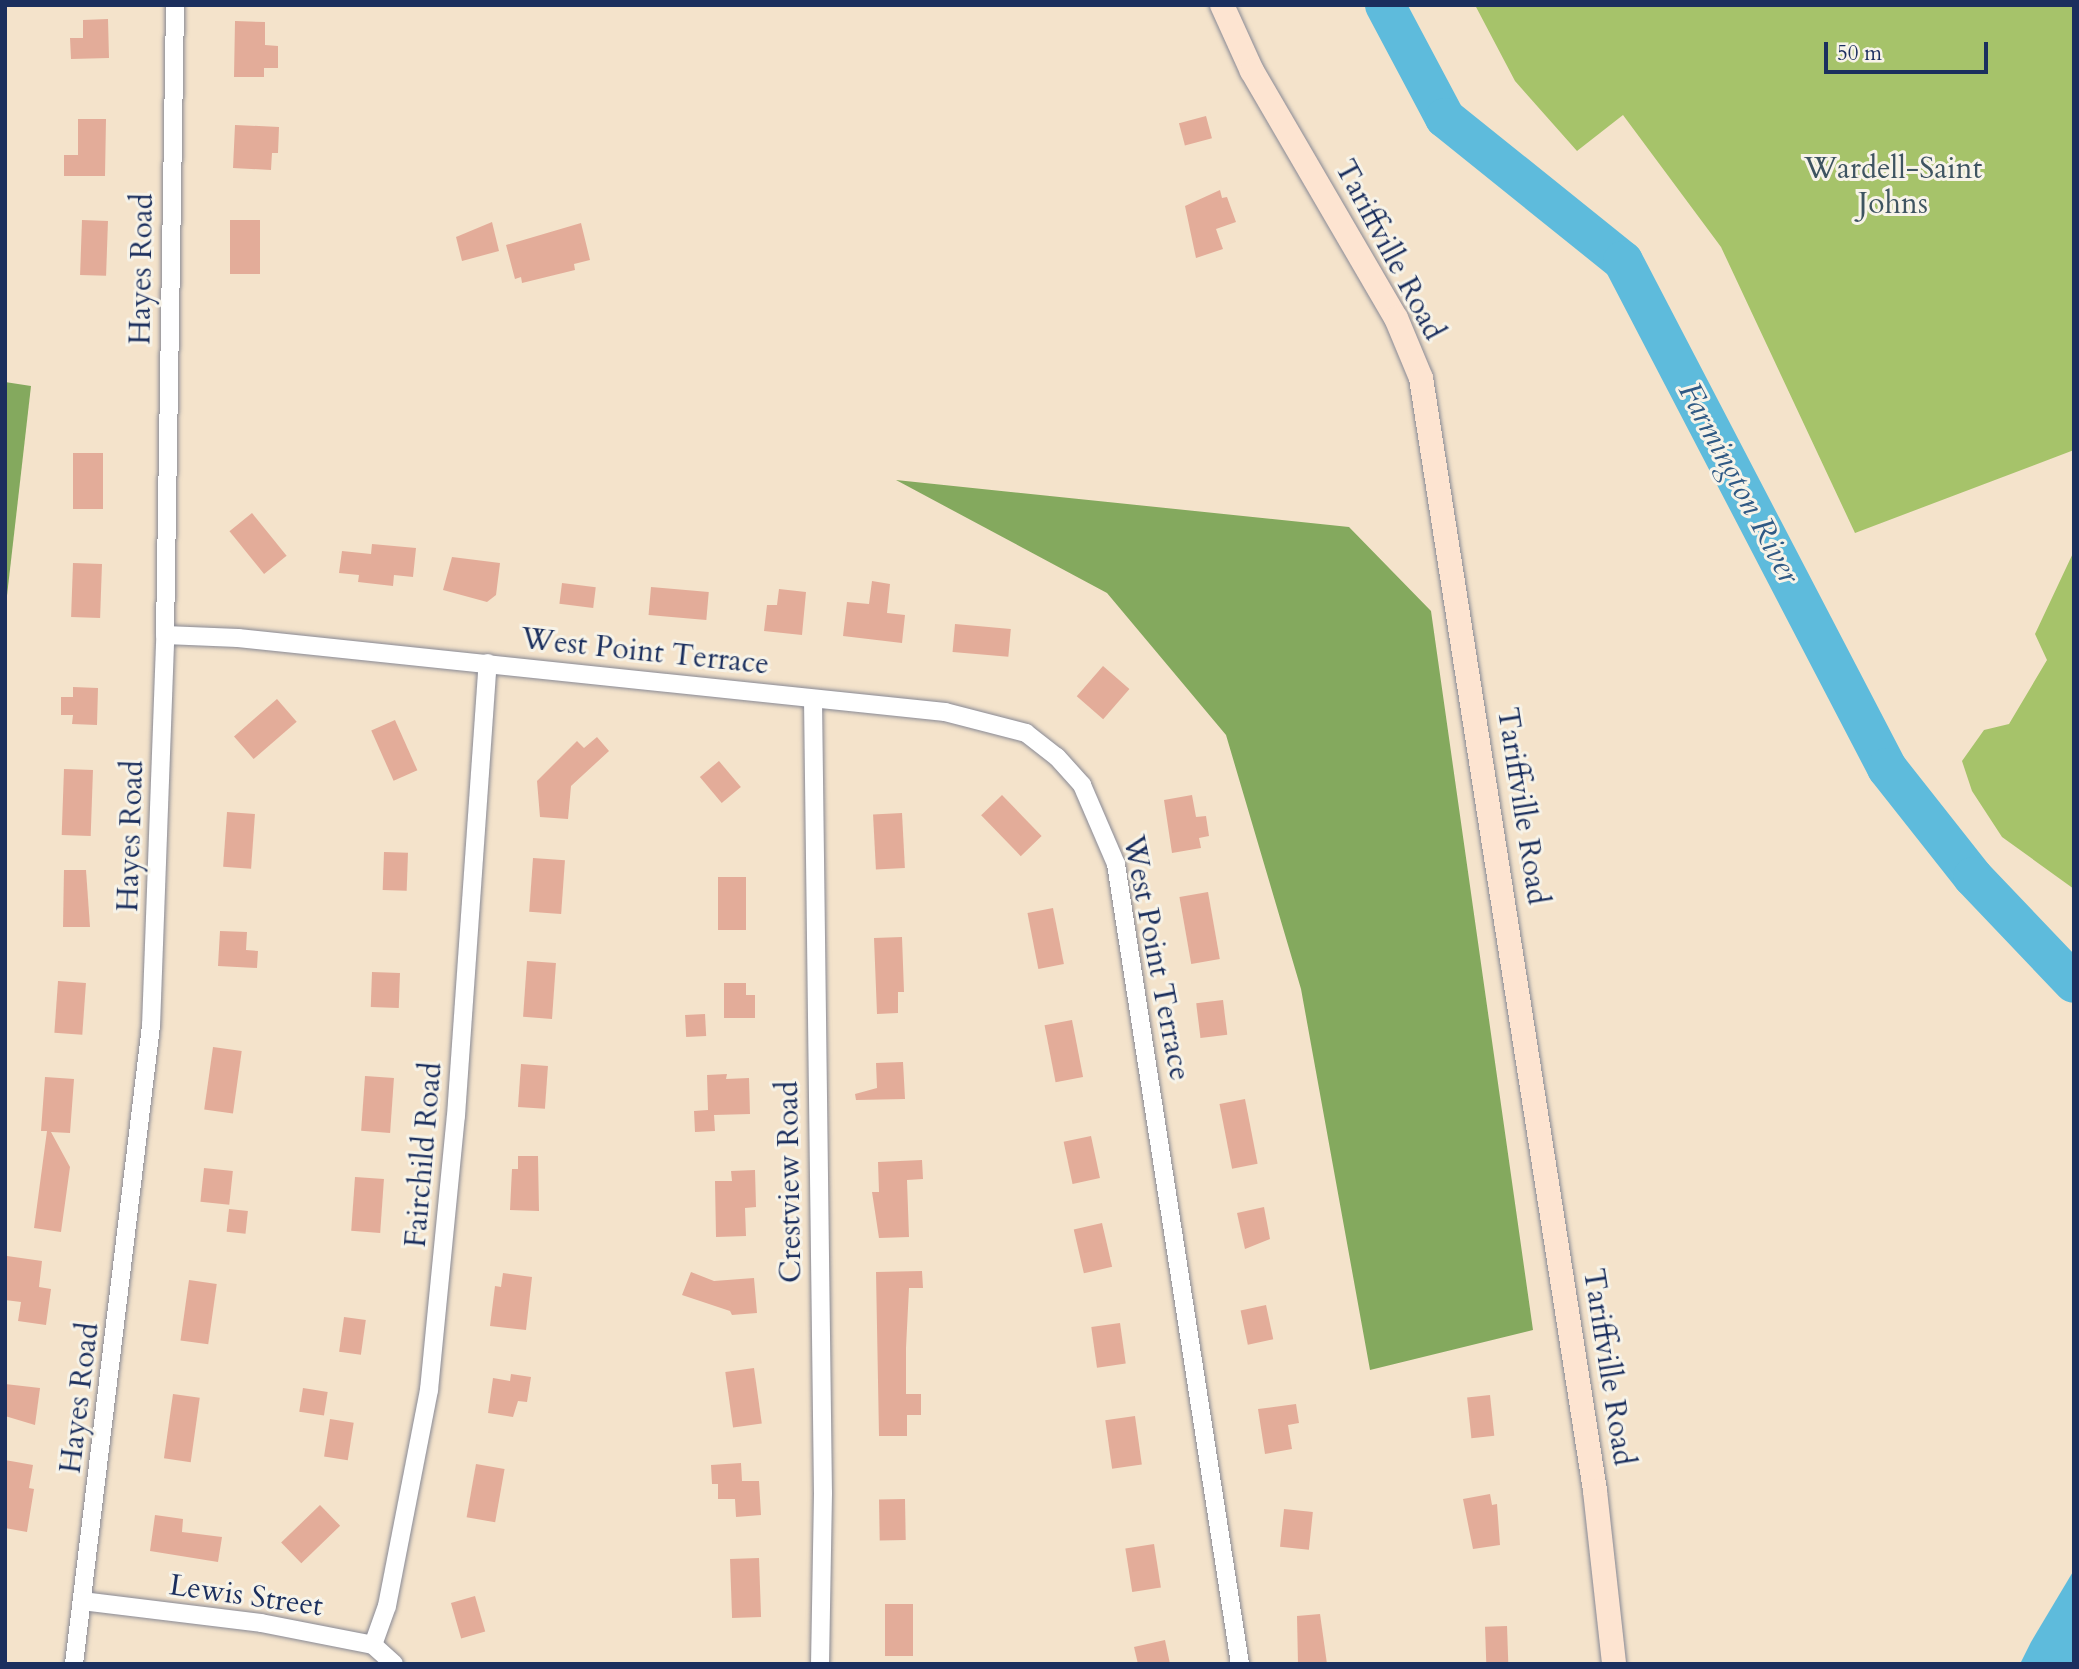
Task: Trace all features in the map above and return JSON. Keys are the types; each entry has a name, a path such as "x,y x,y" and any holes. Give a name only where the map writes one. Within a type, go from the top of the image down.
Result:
{"main road":[{"name":"Tariffville Road","path":"1223,5 1252,71 1396,318 1421,378 1595,1491 1614,1664"}],"street":[{"name":"Hayes Road","path":"74,1664 151,1026 165,635 175,5"},
{"name":"West Point Terrace","path":"165,635 488,663 945,712 1026,733 1057,757 1082,785 1101,821 1116,864 1240,1664"},
{"name":"Fairchild Road","path":"373,1645 387,1606 429,1390 456,1116 488,663"},
{"name":"Crestview Road","path":"813,699 823,1493 820,1664"},
{"name":"Lewis Street","path":"82,1601 261,1623 373,1645"},
{"path":"373,1645 394,1664"}],"green space":[{"name":"Wardell-Saint Johns","path":"1475,5 2074,5 2074,450 1855,533 1721,247 1623,115 1577,151 1515,81"},
{"path":"5,382 31,386 5,613"},
{"path":"896,480 1349,527 1431,611 1533,1330 1370,1370 1301,989 1226,735 1107,593"},
{"path":"2074,551 2074,889 2002,837 1972,791 1962,761 1984,730 2009,724 2047,660 2035,634"}],"water":[{"path":"2074,1570 2074,1664 2020,1664 2031,1642"}],"building":[{"path":"108,19 109,58 71,59 70,38 83,38 83,20"},
{"path":"235,21 265,22 265,45 278,46 278,68 264,68 264,77 234,77"},
{"path":"1206,116 1212,138 1185,145 1179,123"},
{"path":"78,119 106,119 105,176 64,176 64,155 78,155"},
{"path":"235,125 279,127 278,153 272,153 271,170 233,168"},
{"path":"1220,190 1222,198 1227,197 1236,222 1216,229 1223,249 1196,258 1185,206"},
{"path":"82,220 108,221 106,276 80,275"},
{"path":"230,220 260,220 260,274 230,274"},
{"path":"492,222 499,251 462,261 456,237"},
{"path":"581,223 590,260 574,264 575,270 522,283 521,277 515,279 506,245"},
{"path":"73,453 103,453 103,509 73,509"},
{"path":"252,513 287,556 264,574 229,531"},
{"path":"372,544 416,548 413,577 394,575 393,586 358,582 359,575 339,573 342,551 371,554"},
{"path":"452,557 500,563 496,595 487,602 443,590"},
{"path":"73,563 102,564 100,618 71,617"},
{"path":"872,581 890,584 887,613 905,615 902,643 843,636 847,602 869,604"},
{"path":"562,583 596,587 593,608 559,604"},
{"path":"651,587 709,592 706,620 649,615"},
{"path":"779,589 806,592 802,635 764,631 767,605 777,605"},
{"path":"955,624 1011,629 1008,657 953,652"},
{"path":"1103,666 1129,689 1103,719 1077,696"},
{"path":"73,687 98,688 97,725 72,724 73,715 61,715 61,697 73,697"},
{"path":"277,699 297,722 254,759 234,736"},
{"path":"395,720 417,770 394,781 371,731"},
{"path":"597,737 609,751 571,786 568,819 540,817 537,781 577,741 584,748"},
{"path":"719,761 741,787 722,803 700,777"},
{"path":"64,769 93,770 91,836 62,835"},
{"path":"1002,795 1042,836 1021,856 981,815"},
{"path":"1192,795 1196,817 1206,816 1209,836 1199,838 1201,848 1172,853 1164,800"},
{"path":"227,812 255,814 251,869 223,867"},
{"path":"902,813 905,868 876,869 873,815"},
{"path":"384,852 408,853 407,891 383,890"},
{"path":"533,858 565,860 561,914 529,912"},
{"path":"64,870 86,870 90,927 63,927"},
{"path":"718,877 746,877 746,930 718,930"},
{"path":"1208,892 1220,959 1191,964 1179,897"},
{"path":"1053,908 1064,964 1038,969 1027,913"},
{"path":"220,931 247,932 246,950 258,951 257,968 218,966"},
{"path":"902,937 904,992 898,992 898,1013 877,1014 874,938"},
{"path":"527,961 556,963 552,1019 523,1017"},
{"path":"372,972 400,973 399,1008 371,1007"},
{"path":"58,981 86,983 82,1035 54,1033"},
{"path":"724,983 746,983 746,995 755,995 755,1018 724,1018"},
{"path":"1223,1000 1227,1035 1200,1038 1196,1003"},
{"path":"705,1014 706,1036 686,1037 685,1015"},
{"path":"1072,1020 1083,1077 1056,1082 1045,1025"},
{"path":"213,1047 242,1051 233,1113 204,1109"},
{"path":"903,1062 905,1099 856,1100 855,1094 877,1088 876,1063"},
{"path":"521,1064 548,1066 545,1109 518,1107"},
{"path":"727,1074 726,1079 749,1078 750,1114 714,1115 715,1131 695,1132 694,1111 708,1110 707,1075"},
{"path":"365,1076 394,1078 390,1133 361,1131"},
{"path":"45,1077 74,1079 70,1133 51,1132 70,1167 61,1232 34,1228 47,1131 41,1131"},
{"path":"1245,1099 1258,1164 1232,1169 1219,1104"},
{"path":"1091,1136 1100,1178 1073,1184 1064,1142"},
{"path":"518,1156 538,1156 539,1211 510,1210 512,1169 518,1169"},
{"path":"922,1160 923,1179 907,1180 909,1237 879,1238 872,1192 879,1192 878,1162"},
{"path":"204,1168 233,1171 229,1205 200,1202"},
{"path":"755,1170 756,1207 745,1208 746,1236 716,1237 715,1181 732,1181 731,1171"},
{"path":"355,1177 384,1179 380,1233 351,1231"},
{"path":"1264,1207 1270,1239 1245,1249 1237,1213"},
{"path":"229,1209 248,1211 245,1234 227,1232"},
{"path":"1102,1223 1112,1267 1084,1273 1074,1230"},
{"path":"7,1256 42,1261 39,1287 51,1289 46,1325 18,1321 21,1302 5,1300"},
{"path":"922,1271 923,1288 909,1288 906,1348 906,1394 921,1394 921,1415 907,1415 907,1436 879,1436 876,1272"},
{"path":"691,1272 714,1281 754,1278 757,1313 732,1315 730,1311 682,1295"},
{"path":"503,1273 532,1277 526,1330 490,1326 495,1286 501,1287"},
{"path":"189,1280 217,1284 208,1344 181,1340"},
{"path":"1266,1305 1273,1339 1248,1345 1241,1310"},
{"path":"344,1317 366,1320 361,1355 339,1352"},
{"path":"1120,1323 1126,1364 1097,1368 1091,1327"},
{"path":"754,1368 762,1423 733,1427 725,1372"},
{"path":"511,1374 531,1377 527,1402 518,1401 513,1417 488,1413 493,1378 510,1381"},
{"path":"5,1384 40,1388 35,1425 5,1416"},
{"path":"303,1388 328,1392 324,1416 299,1412"},
{"path":"173,1394 200,1398 191,1462 164,1458"},
{"path":"1490,1395 1494,1436 1471,1438 1467,1397"},
{"path":"1296,1404 1299,1423 1288,1425 1292,1449 1265,1454 1258,1409"},
{"path":"1135,1416 1142,1465 1112,1469 1105,1420"},
{"path":"330,1419 354,1423 348,1460 324,1457"},
{"path":"5,1460 33,1465 29,1488 34,1489 27,1532 5,1528"},
{"path":"741,1463 742,1481 759,1481 761,1515 736,1517 735,1499 718,1499 718,1484 712,1484 711,1465"},
{"path":"476,1464 505,1469 495,1522 467,1517"},
{"path":"1490,1494 1492,1505 1497,1504 1500,1545 1473,1549 1463,1499"},
{"path":"879,1499 905,1499 906,1540 880,1540"},
{"path":"320,1505 340,1526 301,1563 281,1543"},
{"path":"1284,1509 1313,1512 1309,1550 1280,1547"},
{"path":"155,1515 183,1519 182,1532 222,1537 218,1562 150,1551"},
{"path":"1154,1544 1161,1587 1132,1592 1125,1549"},
{"path":"759,1558 761,1617 732,1618 730,1559"},
{"path":"475,1596 485,1632 461,1638 451,1603"},
{"path":"885,1604 913,1604 913,1656 885,1656"},
{"path":"1320,1614 1327,1664 1298,1664 1297,1616"},
{"path":"1507,1626 1508,1664 1486,1664 1485,1627"},
{"path":"1165,1640 1170,1664 1138,1664 1134,1647"}],"waterway":[{"name":"Farmington River","path":"1385,5 1445,118 1623,261 1887,768 1973,877 2074,983"}]}
